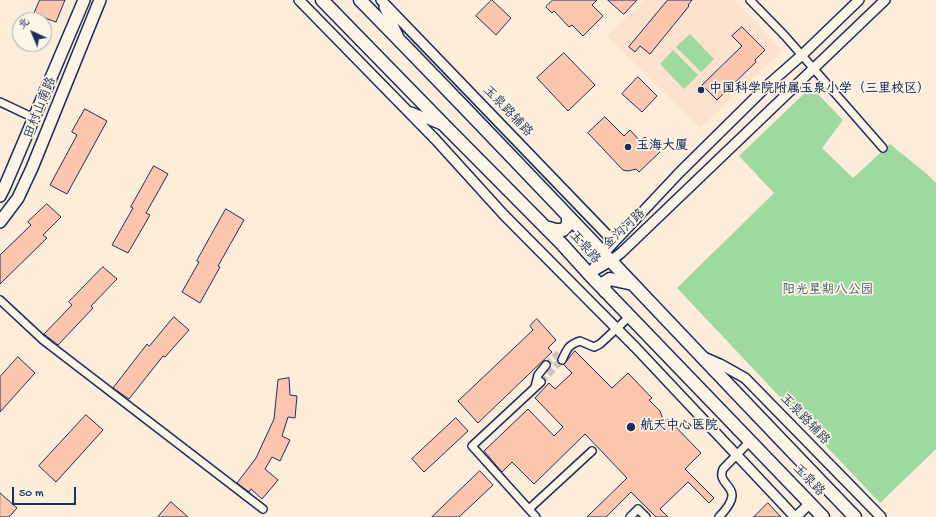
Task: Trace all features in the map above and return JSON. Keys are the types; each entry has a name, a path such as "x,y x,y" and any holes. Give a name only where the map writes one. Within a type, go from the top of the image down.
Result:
{"main road":[{"name":"田村山南路","path":"0,196 84,0"},
{"name":"田村山南路","path":"0,222 18,198 32,168 100,0"},
{"name":"玉泉路","path":"322,0 446,128 560,242 605,291 823,517"},
{"name":"玉泉路","path":"360,0 608,257 855,517"},
{"path":"545,227 563,230 568,225 568,216"},
{"path":"605,291 604,284 610,279 633,284"}],"street":[{"path":"299,0 435,139 504,215 617,328 795,517 810,503"},
{"path":"381,0 401,42"},
{"name":"玉泉路辅路","path":"381,0 614,242"},
{"path":"750,0 814,68 882,148"},
{"name":"金沟河路","path":"608,257 614,242 685,168 769,84 802,55 859,0"},
{"name":"金沟河路","path":"589,274 814,68 885,0"},
{"path":"0,102 34,118"},
{"path":"406,110 446,128"},
{"path":"0,300 43,340 263,509"},
{"path":"561,357 571,344 580,341 594,347 600,344 630,316"},
{"name":"玉泉路辅路","path":"700,355 745,378 880,517"},
{"path":"535,387 538,375 546,365"},
{"path":"536,517 472,446 541,382"},
{"path":"719,517 728,508 732,497 732,493 722,478 723,469 750,441"},
{"path":"529,509 592,451"},
{"path":"630,517 638,509 646,517"}],"shaded area":[{"name":"中国科学院附属玉泉小学（三里校区）","path":"644,0 735,0 782,51 700,128 607,36"}],"green space":[{"path":"690,34 714,59 701,72 676,47"},
{"path":"673,50 698,75 684,89 660,64"},
{"name":"阳光星期八公园","path":"811,87 843,120 822,148 853,178 890,144 936,183 936,449 880,503 677,288 774,193 739,156"}],"building":[{"path":"40,0 65,0 56,22 52,21 52,12 35,12"},
{"path":"492,0 511,18 496,35 476,16"},
{"path":"553,0 597,0 592,5 603,16 583,36 572,25 569,27 554,11 552,13 546,7"},
{"path":"608,0 637,0 624,14"},
{"path":"668,0 692,0 688,5 689,6 650,54 640,46 635,52 629,47"},
{"path":"742,27 765,50 755,60 756,62 717,100 702,85 742,46 732,36"},
{"path":"564,53 595,85 568,111 537,78"},
{"path":"638,77 657,96 642,112 622,94"},
{"path":"85,109 107,121 67,194 50,185 77,135 72,132"},
{"name":"玉海大厦","path":"605,117 624,136 630,130 640,141 645,137 660,152 639,172 636,169 628,171 623,170 588,133"},
{"path":"154,166 168,174 146,213 150,215 128,253 112,245"},
{"path":"47,204 61,217 43,235 47,238 0,284 0,255 31,225 28,222"},
{"path":"226,209 244,220 218,266 220,267 200,303 182,292 199,262 197,261"},
{"path":"103,267 117,279 91,306 93,308 58,345 44,334 72,305 69,302"},
{"path":"174,317 189,330 165,357 163,356 129,399 113,388 147,344 149,346"},
{"path":"537,319 556,340 548,348 552,352 478,423 458,401 533,330 530,326"},
{"path":"575,351 612,388 628,373 652,398 649,400 660,411 664,422 668,419 701,453 685,469 714,498 709,503 688,482 660,509 668,517 656,517 631,492 606,517 587,517 627,478 585,434 534,484 512,462 502,472 484,451 528,409 554,436 563,427 535,398 549,383 555,389 572,373 564,365"},
{"path":"18,357 35,373 0,412 0,377"},
{"path":"289,378 290,395 297,396 295,418 288,417 282,436 290,440 280,461 272,457 265,469 278,480 262,499 251,489 249,492 237,483 256,458 274,419 278,380"},
{"path":"86,415 103,430 56,482 39,466"},
{"path":"456,418 468,431 424,472 412,459"},
{"path":"480,471 493,485 459,517 432,517"},
{"path":"0,493 17,508 9,517 0,517"},
{"path":"171,502 188,517 158,517"},
{"path":"768,503 781,517 754,517"}],"tunnel":[{"path":"546,365 559,353"},
{"path":"541,382 562,360"}],"place":[{"name":"中国科学院附属玉泉小学（三里校区）","path":"701,90"},
{"name":"玉海大厦","path":"628,147"},
{"name":"航天中心医院","path":"631,427"}]}
